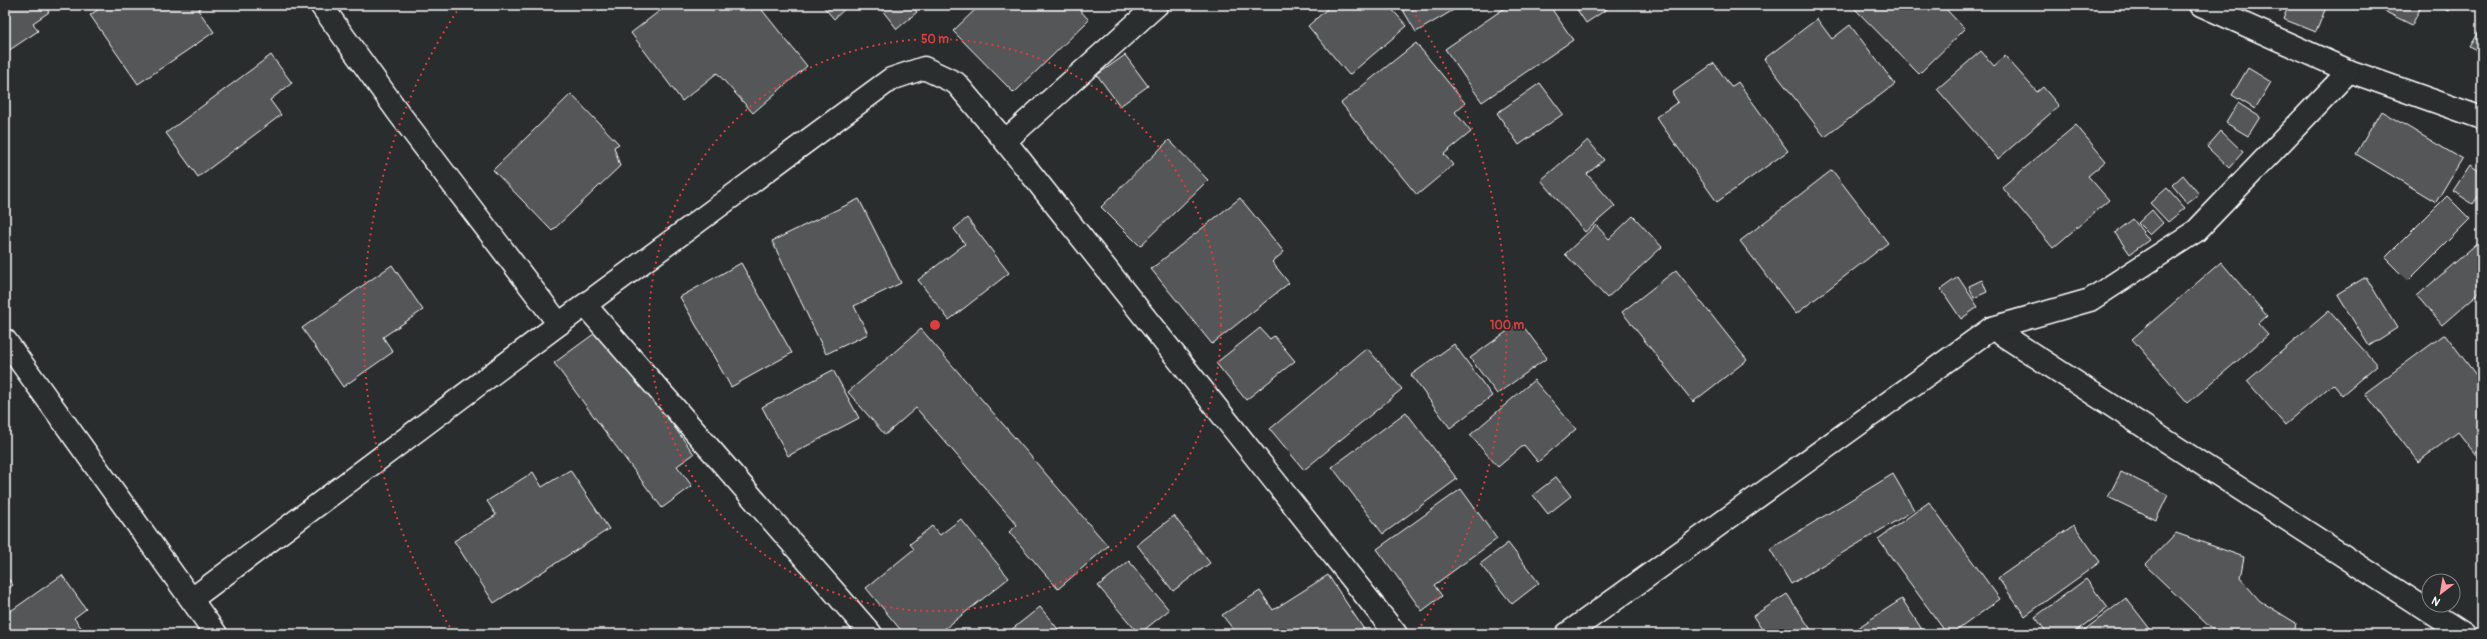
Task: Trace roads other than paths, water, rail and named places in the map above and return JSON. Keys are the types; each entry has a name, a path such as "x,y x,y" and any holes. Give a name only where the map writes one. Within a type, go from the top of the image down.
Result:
{"street":[{"path":"321,5 398,112 559,324"},
{"path":"1004,142 1157,5"},
{"path":"2201,5 2349,70 2482,118"},
{"path":"192,599 559,324 891,79 924,68 956,83 1396,634"},
{"path":"1567,634 1992,328 2090,300 2196,231 2349,70"},
{"path":"585,305 871,634"},
{"path":"1992,328 2464,634"},
{"path":"5,340 216,634"}]}
